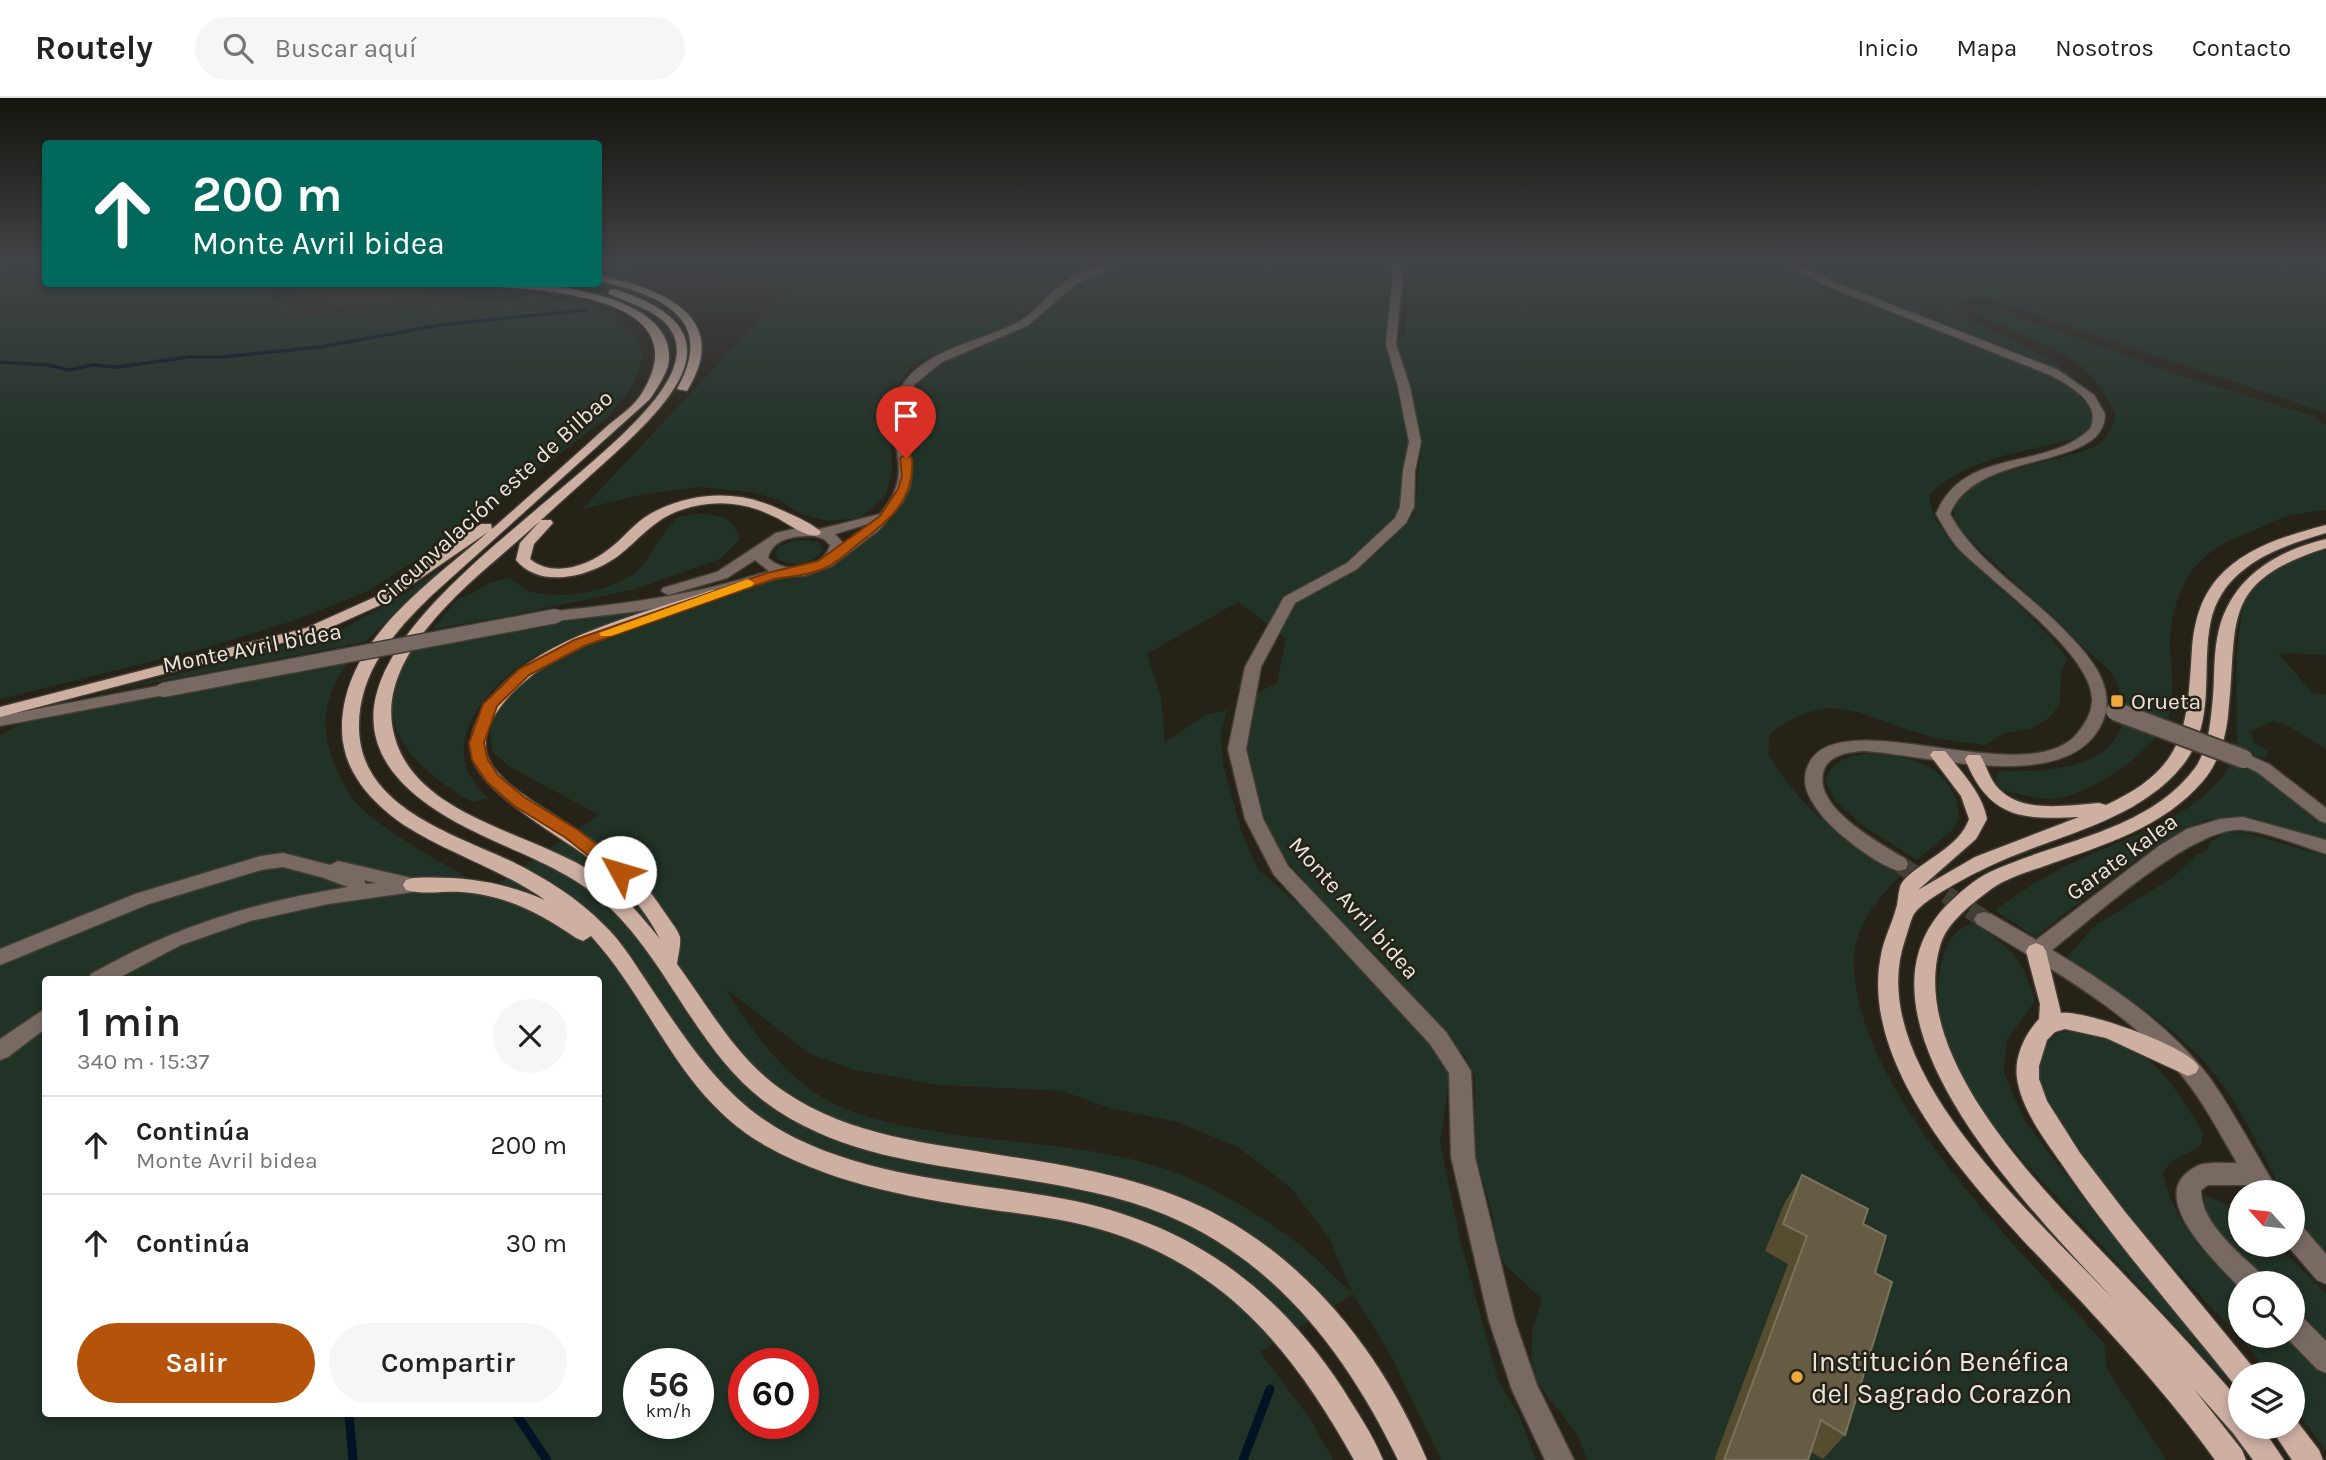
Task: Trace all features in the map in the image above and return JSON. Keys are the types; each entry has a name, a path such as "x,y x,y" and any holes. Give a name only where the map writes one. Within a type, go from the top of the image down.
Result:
{"main road":[{"name":"Circunvalación este de Bilbao","path":"650,328 658,334 665,353 657,382 646,397 582,457 446,575 387,634 372,654 357,686 350,720 356,757 369,785 417,824 541,885 600,933 625,965 699,1075 732,1109 770,1136 810,1156 860,1175 1099,1218 1153,1235 1226,1276 1263,1309 1303,1352 1337,1400 1369,1460"},
{"name":"Circunvalación este de Bilbao","path":"674,328 682,346 681,368 671,387 639,425 437,607 418,628 394,663 386,683 381,710 385,737 394,761 410,784 497,836 556,860 592,882 642,932 712,1032 748,1075 773,1097 810,1119 892,1148 1058,1175 1114,1187 1173,1206 1228,1234 1287,1277 1351,1348 1392,1415 1413,1460"},
{"path":"693,328 698,339 696,362 682,390 527,543 523,560 528,566 553,572 588,567 612,554 652,519 681,506 705,500 739,499 755,502 818,533"},
{"path":"595,475 611,451"},
{"path":"0,712 235,652 311,631 343,618 414,579 582,457"},
{"path":"1908,908 1949,878 2012,848 2113,808 2143,792 2164,775 2188,744 2197,703 2204,616 2221,584 2241,564 2257,554 2326,529"},
{"path":"2228,1409 2016,1174 2002,1155 1959,1092 1940,1057 1929,1026 1924,990 1929,948 1938,928 1979,887 2015,870 2135,824 2179,795 2198,776 2211,757 2217,737 2224,642 2234,602 2244,587 2272,563 2326,543"},
{"path":"667,966 670,938 631,881 610,861 519,801 493,778 480,760 477,743 491,704 507,686 536,665 579,643 717,593"},
{"path":"1974,759 1979,777 1989,793 2018,809 2044,813 2113,808"},
{"path":"1943,761 1972,801 1978,820 1974,831 1965,841 1909,886 1908,908 1892,950 1890,1001 1903,1048 1923,1091 1969,1160 1998,1195 2148,1356 2232,1460"},
{"path":"413,885 452,883 487,886 522,898 556,914 625,965"},
{"path":"2036,951 2050,1004 2050,1023"},
{"path":"2188,1067 2109,1029 2088,1024 2050,1023 2039,1030 2028,1057 2029,1086 2059,1142 2108,1210 2232,1362"},
{"path":"2254,1439 2270,1460"},
{"path":"2293,1439 2309,1460"}],"street":[{"path":"830,560 874,528 901,496 907,476 900,427 900,399 908,385 925,369 949,355 1013,328"},
{"name":"Monte Avril bidea","path":"1393,328 1391,344 1404,387 1415,442 1409,471 1407,507 1401,520 1352,566 1289,600 1254,667 1237,749 1254,820 1282,870 1438,1038 1460,1071 1463,1157 1502,1321 1525,1390 1560,1460"},
{"path":"1943,328 2069,380 2090,396 2100,410 2101,422 2095,433 2075,446 1992,470 1967,482 1950,496 1943,513 1963,545 2081,657 2107,708 2263,768 2326,817"},
{"path":"818,533 868,522 892,508"},
{"path":"818,533 837,544 835,555 830,560"},
{"name":"Monte Avril bidea","path":"0,722 556,616 701,583 722,575 784,535 818,533"},
{"path":"763,549 761,559 764,563 785,572"},
{"name":"Monte Avril bidea","path":"556,616 640,607 717,593 785,572 805,570 830,560"},
{"path":"1899,864 1850,831 1825,808 1816,795 1812,779 1821,758 1835,751 1862,745 1943,761 2014,760 2065,751 2087,737 2099,713 2107,708"},
{"name":"Garate kalea","path":"2036,951 2166,851 2193,834 2220,825 2243,824 2326,847"},
{"path":"0,957 142,899 226,873 283,860 348,878 356,883 359,892"},
{"path":"309,866 325,865 360,871 413,885"},
{"path":"104,976 127,961 179,936 247,912 413,885"},
{"path":"1984,919 2126,1010 2188,1067 2212,1098 2258,1180"},
{"path":"0,1051 42,1019"},
{"path":"2241,1180 2204,1174 2189,1185 2189,1206 2210,1239 2241,1271"},
{"path":"2305,1248 2326,1272"},
{"path":"2305,1338 2326,1360"}],"green space":[{"path":"0,328 627,328 638,338 643,356 634,384 607,418 432,550 366,592 290,622 194,651 0,699"},
{"path":"752,328 1003,328 912,364 889,400 892,470 886,495 860,518 828,521 801,514 781,501 752,492 700,487 644,494 582,509"},
{"path":"1022,328 1387,328 1386,342 1409,440 1401,505 1397,516 1377,538 1345,565 1278,603 1268,624 1238,602 1147,654 1161,697 1165,742 1206,715 1227,710 1221,733 1223,764 1241,830 1257,868 1326,929 1436,1050 1450,1075 1440,1142 1459,1235 1498,1380 1518,1413 1536,1460 1441,1460 1390,1354 1353,1294 1260,1352 1311,1420 1333,1460 0,1460 0,735 32,718 348,661 333,688 326,715 326,728 332,757 349,793 357,804 385,827 489,890 599,815 508,766 492,751 490,732 494,713 519,681 557,658 589,644 781,577 815,572 844,556 889,522 904,501 912,483 905,405 915,383 955,356","holes":["726,989 810,1054 854,1070 940,1085 1062,1091 1110,1108 1177,1122 1238,1147 1290,1187 1329,1238 1352,1292 1311,1254 1278,1229 1226,1197 1177,1173 1112,1155 910,1127 870,1117 830,1102 783,1066 752,1029"]},
{"path":"1929,328 2057,379 2088,404 2093,424 2082,435 1971,467 1930,494 1935,519 1952,541 2045,631 2068,659 2061,672 2060,704 2050,717 2033,728 2004,733 1986,745 1937,738 1863,714 1828,709 1810,712 1791,720 1770,734 1768,754 1781,775 1810,809 1900,876 1868,915 1855,950 1854,963 1862,1013 1882,1064 1912,1116 1948,1166 1989,1216 2104,1343 2107,1369 2166,1460 1587,1460 1578,1436 1531,1375 1532,1331 1542,1299 1505,1265 1495,1240 1493,1216 1474,1149 1475,1077 1466,1057 1376,955 1345,927 1288,862 1271,833 1258,802 1240,741 1253,695 1277,683 1286,639 1278,632 1294,603 1355,570 1378,552 1414,514 1421,447 1413,402 1397,346 1406,329"},
{"path":"1955,328 1987,328 2052,360 2076,379 2028,356"},
{"path":"2005,328 2048,328 2179,375 2312,416 2326,425 2326,510 2293,515 2272,522 2222,545 2197,564 2181,591 2175,608 2170,638 2172,702 2163,727 2152,742 2120,770 2082,791 2049,799 2002,790 1995,779 2001,771 2033,771 2068,766 2100,753 2112,743 2122,726 2117,682 2106,667 1969,539 1954,515 1958,498 1972,487 2016,470 2085,450 2099,444 2111,428 2116,417 2105,394 2092,376 2076,362"},
{"path":"2071,328 2326,328 2324,412"},
{"path":"696,514 718,516 734,526 739,540 720,559 635,589 504,617 432,629 459,598 489,583 509,578 532,592 558,595 590,592 619,582 641,567 677,518"},
{"path":"796,540 818,542 823,550 808,562 789,563 777,559 775,553 780,546"},
{"path":"2326,549 2326,655 2278,653 2312,692 2326,695 2326,749 2288,726 2273,721 2251,731 2254,743 2268,751 2266,759 2237,752 2238,643 2245,602 2258,582 2275,569"},
{"path":"446,565 365,642 95,694 199,669 343,629 403,595"},
{"path":"655,610 558,644 528,661 495,688 480,705 464,743 465,763 475,784 489,798 472,802 449,788 413,756 400,738 393,718 393,697 399,673 414,648 579,619"},
{"path":"1862,754 1912,760 1939,774 1949,786 1956,801 1959,819 1951,831 1917,860 1865,827 1836,802 1825,781 1831,769 1839,762"},
{"path":"2233,761 2258,770 2326,823 2326,843 2258,822 2217,818 2200,823 2152,849 2035,937 1995,910 2062,868 2139,834 2182,811 2219,781"},
{"path":"2243,832 2326,856 2326,1259 2305,1229 2305,1180 2276,1180 2244,1120 2210,1069 2167,1027 2067,957 2094,926 2172,878 2196,855 2208,849 2210,842 2225,833"},
{"path":"1974,923 2013,954 2025,973 2035,1001 2007,1040 2004,1073 2025,1121 2100,1220 2194,1333 2228,1383 2014,1150 1981,1107 1952,1061 1946,1048 1939,1013 1939,975 1949,942 1964,927"},
{"path":"2083,1030 2106,1037 2142,1055 2168,1079 2203,1132 2201,1146 2170,1162 2163,1173 2183,1223 2192,1237 2228,1277 2228,1325 2162,1254 2092,1171 2064,1130 2045,1095 2038,1066 2043,1051 2058,1034"},
{"path":"2204,1195 2228,1205 2228,1245 2211,1221"},
{"path":"2241,1257 2289,1257 2304,1271 2255,1271"},
{"path":"2305,1272 2326,1293 2326,1341 2305,1319"},
{"path":"2249,1348 2298,1348 2326,1377 2326,1452 2305,1423 2305,1362 2260,1362"}],"building":[{"name":"Institución Benéfica del Sagrado Corazón","path":"1802,1175 1868,1209 1863,1224 1886,1236 1875,1273 1892,1282 1845,1435 1821,1420 1808,1460 1724,1460 1807,1236 1783,1224"}],"waterway":[{"path":"0,362 48,365 69,370 92,365 117,367 189,357 222,357 320,347 426,328"},
{"path":"1243,1460 1270,1389"},
{"path":"349,1417 353,1460"},
{"path":"518,1417 547,1460"}],"tunnel":[{"path":"1899,864 1984,919"}],"slow traffic":[{"path":"606,633 748,583"}],"place":[{"name":"Orueta","path":"2117,701"},
{"name":"Institución Benéfica del Sagrado Corazón","path":"1797,1377"}],"route":[{"path":"620,872 610,861 572,834 519,801 493,778 480,760 477,743 491,704 524,672 579,643 772,575 823,564 884,519 904,489 907,476 906,458"}]}
